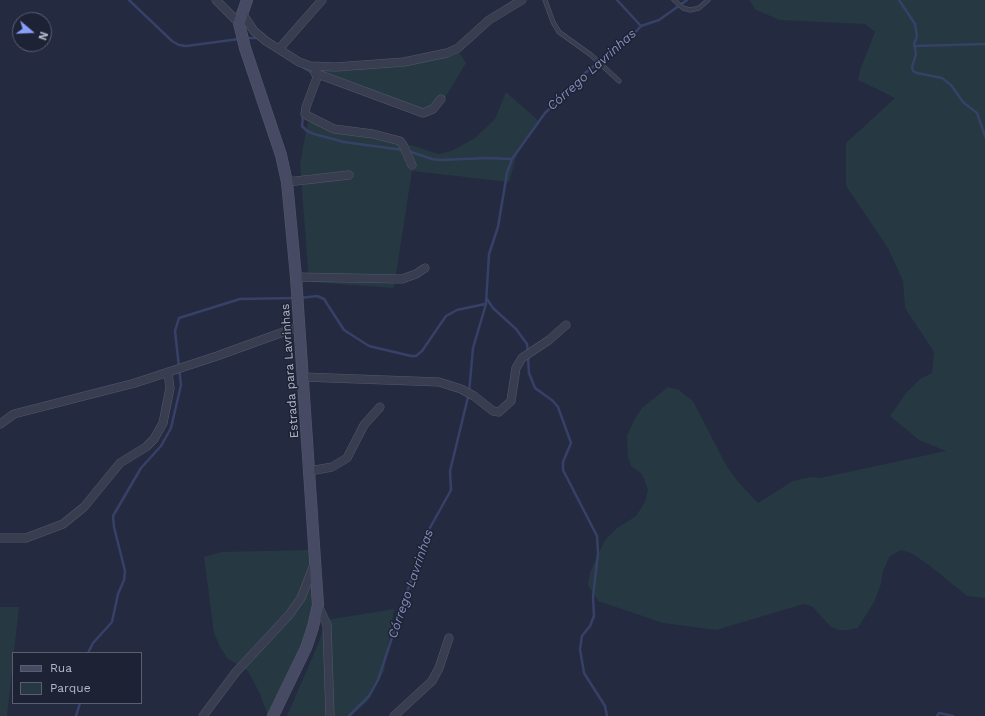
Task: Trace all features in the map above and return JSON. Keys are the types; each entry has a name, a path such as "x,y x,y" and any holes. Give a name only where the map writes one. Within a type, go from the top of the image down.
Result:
{"street":[{"path":"216,0 279,49 310,66 336,67 385,64 430,58 446,53 458,48 489,20 522,0"},
{"path":"241,18 247,0"},
{"path":"279,49 322,0"},
{"name":"Estrada para Lavrinhas","path":"241,18 245,48 281,155 287,182 304,377 316,561 318,605 313,627 306,648 273,716"},
{"path":"310,66 311,70 318,75 423,113 433,109 441,99"},
{"path":"318,75 306,107 305,114 334,129 373,134 400,141 412,165"},
{"path":"287,182 349,175"},
{"path":"296,277 402,279 416,274 425,268"},
{"path":"304,377 439,382 461,389 474,396 493,411 499,412 510,401 516,368 522,358 549,340 566,325"},
{"path":"0,424 14,414 122,387 217,356 300,326"},
{"path":"0,538 26,538 63,524 84,506 120,463 150,443 159,432 163,423 170,388 168,372"},
{"path":"310,471 332,466 347,458 364,425 380,407"},
{"path":"203,716 236,672 285,620 297,604 308,583 316,561"},
{"path":"318,605 327,625 330,716"},
{"path":"394,716 432,681 439,668 449,638"}],"lane":[{"path":"545,0 553,22 560,32 595,58 619,81"},
{"path":"674,0 683,8 690,10 699,8 708,0"}],"green space":[{"path":"749,0 985,0 985,598 967,596 930,566 911,553 901,550 890,556 883,571 881,584 874,602 858,628 848,630 839,630 831,627 813,607 804,604 716,630 663,623 598,601 588,585 590,572 605,540 617,528 636,516 645,502 648,490 642,474 631,466 628,457 627,436 634,420 642,408 668,387 679,390 693,401 727,467 739,483 758,503 793,481 811,477 820,478 946,451 919,440 890,416 906,393 920,379 932,373 934,352 905,308 903,281 888,248 846,186 846,143 895,98 858,80 860,70 875,32 865,24 780,20 756,10"},
{"path":"458,51 466,63 443,100 423,110 324,74 317,69"},
{"path":"506,92 540,122 519,147 509,182 412,171 394,288 309,282 300,164 308,122 372,133 439,154 451,151 475,138 495,119"},
{"path":"310,550 314,595 310,636 268,716 260,694 248,671 228,659 220,647 214,633 204,557 221,552"},
{"path":"0,607 19,607 14,652 12,652 12,671 7,716 0,716"},
{"path":"394,609 384,671 368,701 351,716 287,716 319,642 326,620"}],"waterway":[{"path":"129,0 172,41 179,45 186,46 239,39"},
{"path":"617,0 641,26"},
{"name":"Córrego Lavrinhas","path":"349,716 369,696 378,680 426,535 451,490 450,471 469,393 473,348 486,304 489,254 498,227 507,173 512,159 545,113 571,89 585,73 631,37 641,26 659,20 687,0"},
{"path":"899,0 915,24 917,36 914,44 916,54 912,67 913,71 942,78 951,85 963,102 977,113 985,136"},
{"path":"246,38 257,38"},
{"path":"915,46 985,44"},
{"path":"301,66 314,74"},
{"path":"303,115 302,126 307,131 314,134 344,142 403,150"},
{"path":"408,151 432,159 440,160 487,158 512,159"},
{"path":"300,298 317,296 324,299 344,330 369,346 411,356 416,356 422,351 446,316 457,310 485,304"},
{"path":"88,652 93,643 112,622 118,594 124,580 125,571 114,527 113,516 141,468 161,446 171,428 181,385 175,331 179,318 240,299 295,298"},
{"path":"487,299 493,308 516,329 527,344 528,352"},
{"path":"528,357 529,373 535,388 553,401 558,407 571,443 563,462 563,470 597,536 598,553 593,597 594,616 590,626 582,636 580,649 584,673 605,706 607,716"},
{"path":"76,716 80,704"},
{"path":"937,716 939,713 953,716"}]}
